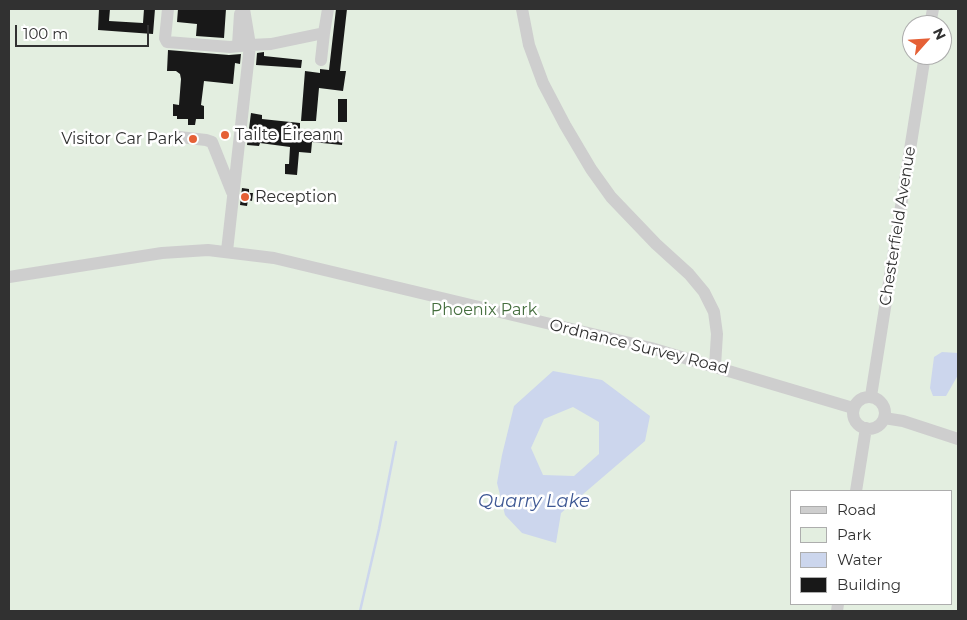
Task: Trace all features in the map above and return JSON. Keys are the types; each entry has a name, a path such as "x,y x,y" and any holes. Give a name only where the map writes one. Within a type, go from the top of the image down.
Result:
{"street":[{"path":"168,9 165,38 167,42 230,47 271,44 324,33"},
{"path":"240,9 244,45"},
{"path":"227,252 244,45 244,9"},
{"path":"321,60 328,9"},
{"path":"522,9 530,46 543,83 591,169 611,197 656,244 690,274 704,292 714,312 717,334 715,366"},
{"name":"Chesterfield Avenue","path":"871,396 923,65"},
{"path":"179,137 212,142 229,188 233,193"},
{"name":"Ordnance Survey Road","path":"9,277 162,253 208,250 274,258 651,348 853,408"},
{"path":"871,396 883,404 885,409 884,418 875,428 866,428 855,420 853,408 861,398 871,396"},
{"path":"884,418 958,439"},
{"path":"856,490 866,428"}],"green space":[{"name":"Phoenix Park","path":"9,9 958,9 958,611 9,611"}],"water":[{"path":"942,352 958,353 958,375 946,396 933,396 930,388 934,357"},
{"name":"Quarry Lake","path":"553,371 602,380 650,416 645,441 561,513 556,543 522,533 505,515 497,483 514,406","holes":["573,407 599,422 599,454 574,476 543,475 531,448 544,419"]}],"building":[{"path":"99,9 110,9 109,21 143,23 144,9 155,9 153,34 98,30"},
{"path":"178,9 226,9 224,38 196,36 197,24 177,22"},
{"path":"336,9 347,9 340,71 346,71 343,91 319,88 316,121 301,121 305,71 320,73 320,69 329,70"},
{"path":"168,50 229,55 241,54 240,64 235,63 233,84 204,81 201,105 204,106 204,119 196,119 195,125 188,125 188,119 177,119 177,116 173,116 173,104 179,105 181,79 180,74 176,71 167,71"},
{"path":"264,52 264,56 302,60 301,68 256,65 257,53"},
{"path":"338,99 347,99 347,122 338,122"},
{"path":"251,113 262,115 262,119 300,123 300,131 343,135 342,145 312,142 311,153 299,152 297,175 285,174 285,164 289,164 290,147 260,143 259,146 247,145"},
{"name":"Reception","path":"242,188 249,189 249,193 253,193 252,201 248,200 247,206 240,205"}],"waterway":[{"path":"360,611 396,442"}],"place":[{"name":"Tailte Éireann","path":"225,135"},
{"name":"Visitor Car Park","path":"193,139"},
{"name":"Reception","path":"245,197"}]}
